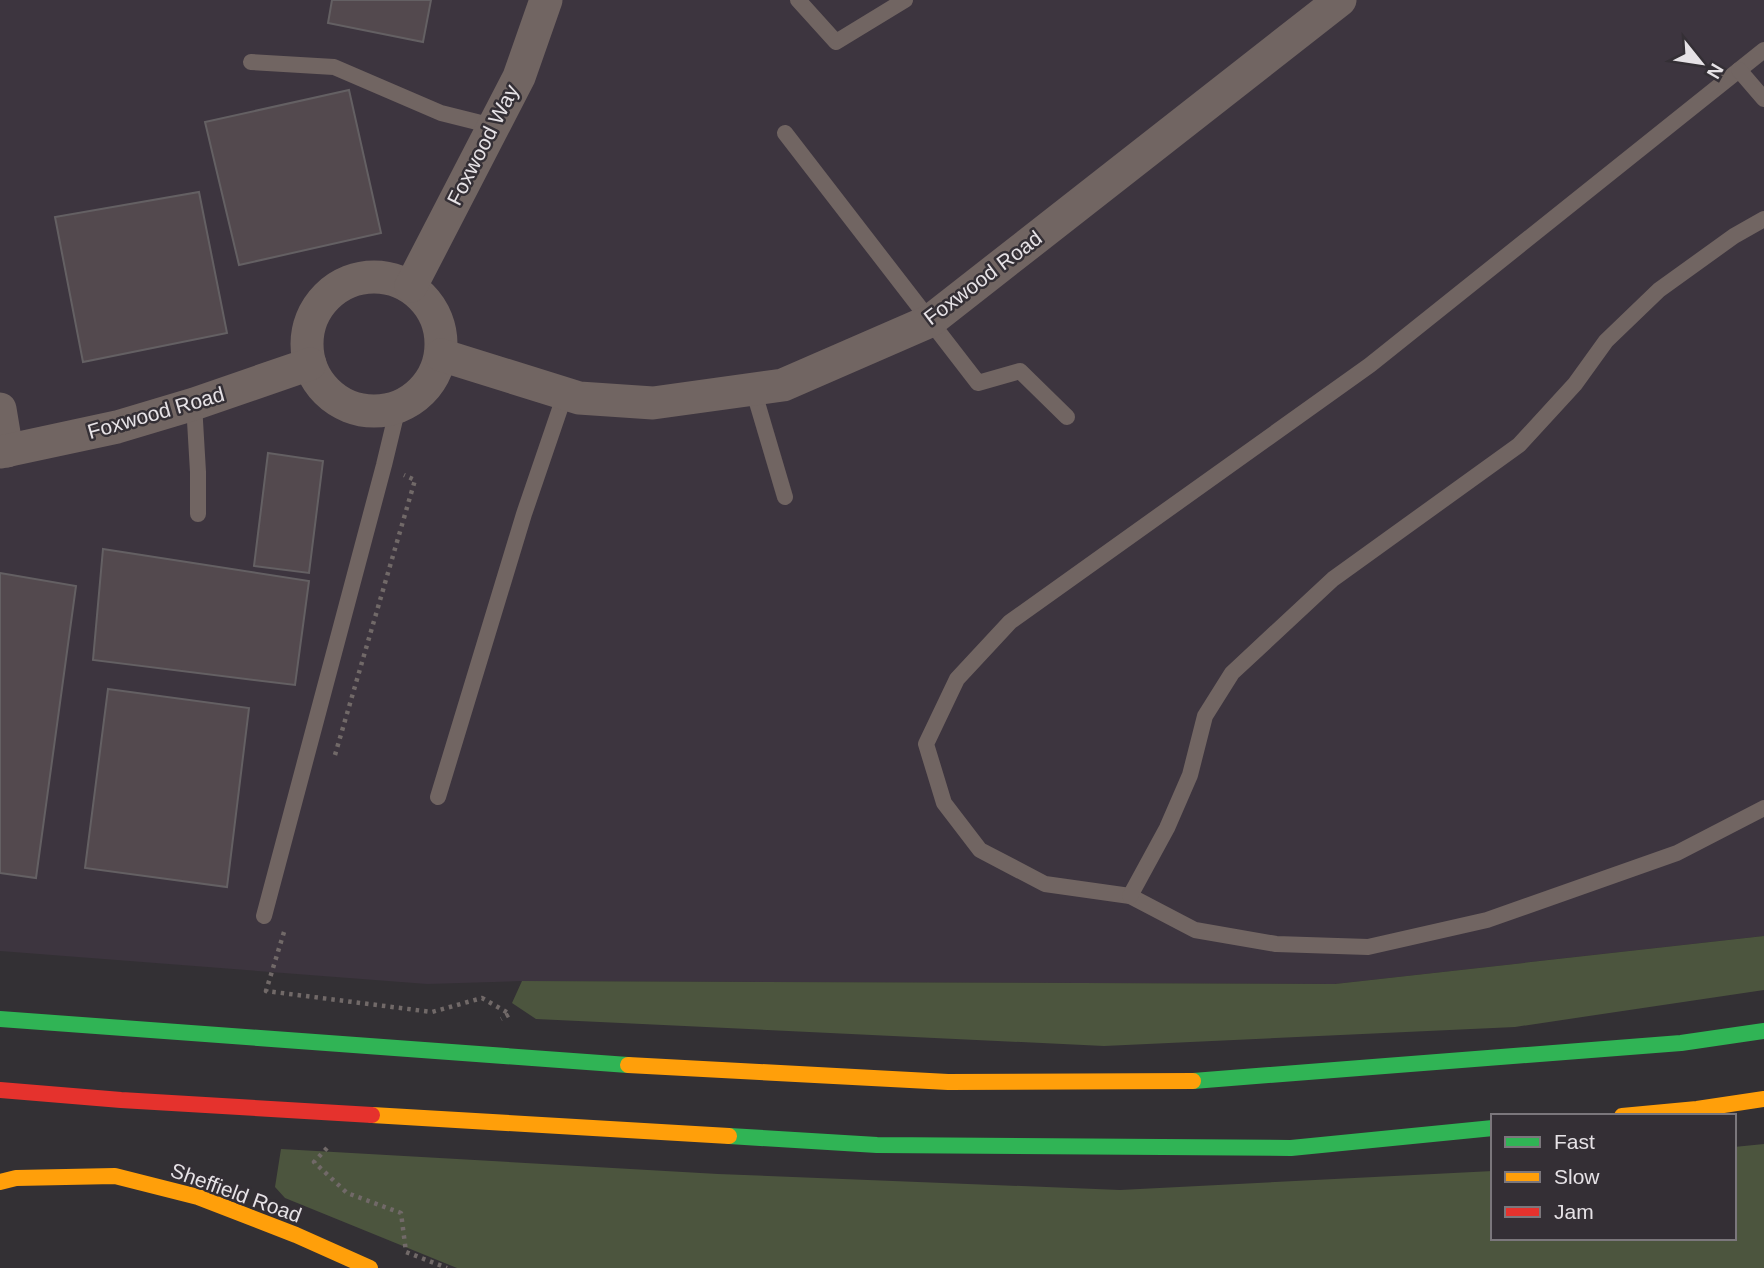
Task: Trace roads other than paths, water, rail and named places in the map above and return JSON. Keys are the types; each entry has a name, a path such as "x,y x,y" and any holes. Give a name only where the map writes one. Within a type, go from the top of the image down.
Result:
{"main road":[{"path":"0,1019 629,1065 948,1082 1204,1081 1681,1043 1764,1031"},
{"path":"0,1090 148,1102 877,1145 1291,1148 1491,1128"},
{"path":"1643,1114 1764,1099"},
{"name":"Sheffield Road","path":"0,1182 16,1178 116,1176 198,1197 370,1268"}],"street":[{"name":"Foxwood Way","path":"411,286 519,77 546,0"},
{"name":"Foxwood Road","path":"441,355 579,398 653,403 783,385 930,321 1340,0"},
{"path":"366,276 389,278 411,286 426,299 436,316 442,335 441,355 436,372 426,387 413,399 398,407 376,411 354,408 334,398 319,383 310,363 307,340 312,317 325,298 343,284 366,276"},
{"name":"Foxwood Road","path":"4,451 117,427 194,404 310,363"},
{"path":"0,409 4,451"}],"lane":[{"path":"798,0 836,42 905,0"},
{"path":"1764,50 1370,365 1010,622 957,679 926,744 944,803 980,850 1045,884 1130,896 1195,930 1276,944 1368,947 1487,920 1665,858 1764,808"},
{"path":"251,62 334,67 441,113 493,126"},
{"path":"1739,70 1764,99"},
{"path":"785,133 978,383 1020,371 1067,416"},
{"path":"1130,896 1167,828 1190,775 1205,716 1232,673 1333,579 1520,445 1575,384 1606,341 1659,290 1734,236 1764,219"},
{"path":"753,389 785,497"},
{"path":"438,797 524,514 565,394"},
{"path":"194,404 198,514"},
{"path":"264,916 398,407"}]}
